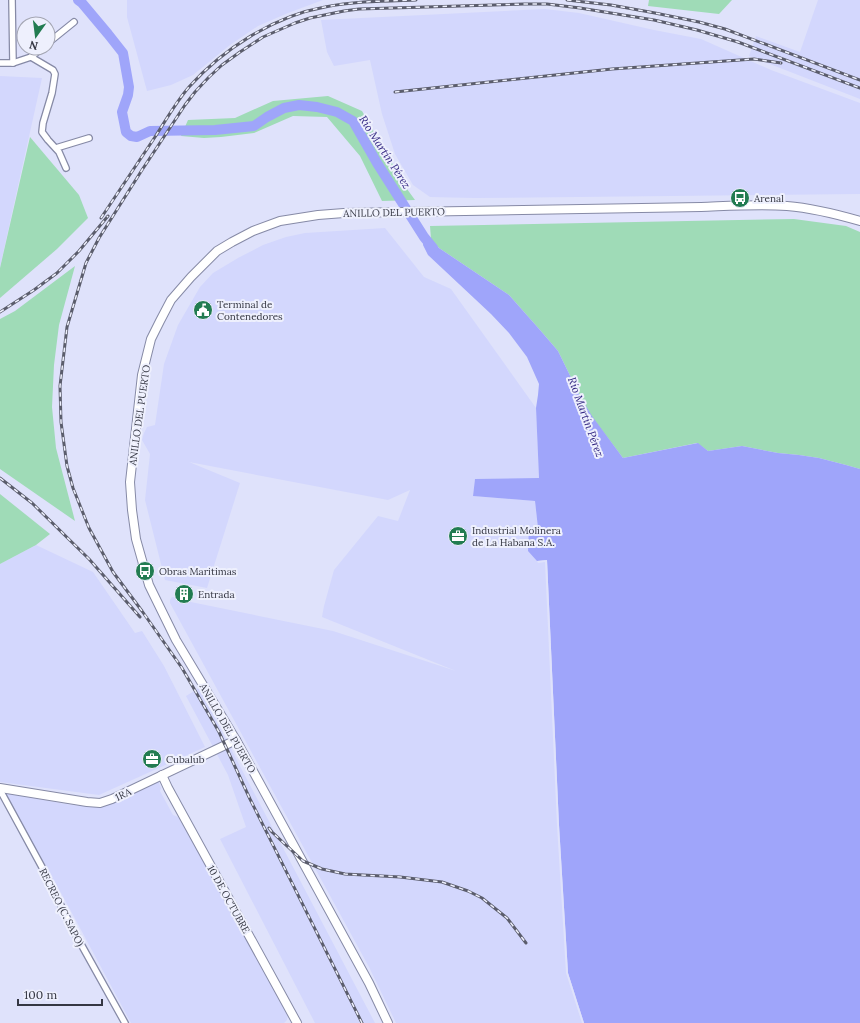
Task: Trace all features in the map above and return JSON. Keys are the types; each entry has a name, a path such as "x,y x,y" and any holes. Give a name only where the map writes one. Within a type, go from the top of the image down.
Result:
{"main road":[{"name":"ANILLO DEL PUERTO","path":"388,1023 369,983 236,740 176,640 149,585 136,539 130,482 142,375 151,339 171,300 191,277 217,252 232,242 253,231 280,221 318,215 741,205 786,206 822,211 860,221"},
{"name":"1RA","path":"0,789 100,803 112,799 236,740"},
{"name":"10 DE OCTUBRE","path":"162,775 297,1023"}],"street":[{"path":"12,0 13,63"},
{"path":"56,37 74,22"},
{"path":"0,63 13,63 31,57 53,70 55,74 52,93 43,123 42,132 59,152 66,168"},
{"path":"56,148 89,138"},
{"name":"RECREO (C. SAPO)","path":"0,789 43,869 72,928 125,1023"}],"shaded area":[{"path":"127,0 323,0 258,26 230,45 193,75 171,85 147,91 127,17"},
{"path":"818,0 860,0 860,99 749,56 756,36 800,52"},
{"path":"545,9 579,13 701,39 771,70 860,103 860,194 474,198 430,197 413,185 395,154 382,114 370,60 334,66 327,52 321,20"},
{"path":"0,76 42,78 0,267"},
{"path":"385,228 424,277 451,289 536,408 539,479 475,479 473,496 535,501 538,528 529,527 547,560 556,767 568,973 584,1023 396,1023 369,967 170,603 172,597 181,598 181,600 333,631 456,671 322,617 334,570 378,516 398,521 410,490 388,500 189,462 240,483 207,588 165,580 145,500 150,454 142,440 147,427 155,425 164,364 178,325 200,287 213,273 238,258 263,245 286,237 305,233"},
{"path":"36,545 93,572 135,633 142,631 164,666 205,747 99,795 0,782 0,564"},
{"path":"199,688 375,1023 315,1023 220,839 246,827 228,775 186,696"},
{"path":"158,781 161,788 160,791 173,815 178,817 288,1011 287,1020 284,1023 131,1023 5,793 71,805 95,807 105,806"}],"green space":[{"path":"649,0 732,0 719,14 648,6"},
{"path":"328,96 362,111 407,189 415,200 382,201 360,156 327,117 293,116 254,133 204,138 181,136 188,120 235,118 273,101"},
{"path":"30,137 79,195 88,218 57,249 0,298 0,268"},
{"path":"794,219 846,226 860,232 860,469 819,458 778,453 742,446 708,451 697,443 623,458 592,417 558,351 509,295 439,248 431,239 430,226"},
{"path":"75,266 59,325 54,365 52,407 56,448 75,521 0,469 0,319 15,311"},
{"path":"0,494 50,534 36,545 0,564"}],"water":[{"path":"424,237 431,239 439,248 509,295 558,351 580,396 592,416 623,458 698,443 708,451 742,446 778,453 819,458 860,469 860,1023 584,1023 568,973 559,825 547,560 537,561 528,551 529,527 538,528 535,501 473,496 475,479 539,478 536,408 539,384 527,357 509,333 491,314 428,255 423,245"}],"pier":[{"path":"547,560 559,825 568,973 584,1023 582,1023 566,973 557,825 545,562 538,563 537,561"}],"waterway":[{"name":"Río Martín Pérez","path":"78,0 123,53 129,87 122,112 126,132 131,136 137,137 150,131 215,130 254,126 284,108 299,105 317,107 337,112 353,121 377,163 424,237 433,248"}],"railway":[{"path":"101,218 184,93 217,60 234,47 269,26 306,11 348,4 416,0"},
{"path":"567,0 611,5 655,13 725,29 860,80"},
{"path":"362,1023 250,799 219,732 182,668 113,572 89,528 73,488 67,466 61,422 60,386 67,327 86,263 99,238 185,105 209,77 222,65 263,37 310,18 344,11 359,9 524,4 547,4 580,8 654,20 697,30 738,42 860,88"},
{"path":"395,92 612,69 754,59 781,63"},
{"path":"0,312 57,273 79,251 108,216"},
{"path":"0,478 32,503 89,559 140,617"},
{"path":"269,828 303,861 322,869 345,874 400,877 442,882 468,891 482,898 507,918 526,943"}],"place":[{"name":"Arenal","path":"740,198"},
{"name":"Terminal de Contenedores","path":"203,310"},
{"name":"Industrial Molinera de La Habana S.A.","path":"458,536"},
{"name":"Obras Maritimas","path":"145,571"},
{"name":"Entrada","path":"184,594"},
{"name":"Cubalub","path":"152,759"}]}
